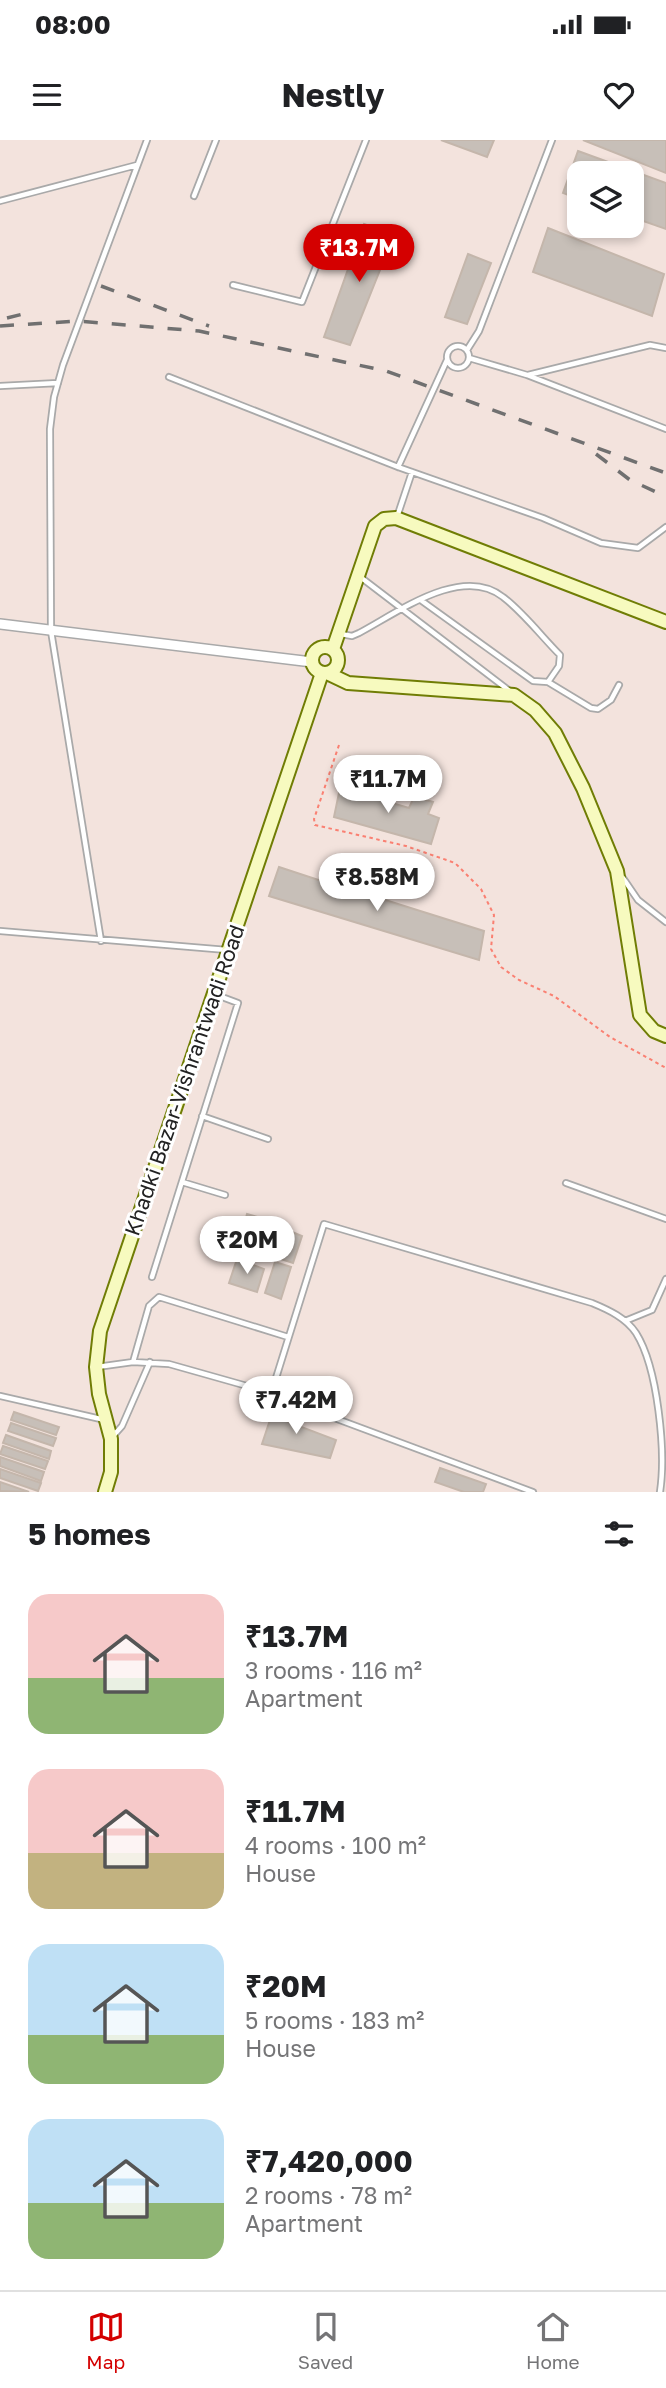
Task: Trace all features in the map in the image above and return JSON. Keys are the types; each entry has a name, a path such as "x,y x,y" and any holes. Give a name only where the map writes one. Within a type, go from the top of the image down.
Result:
{"street":[{"path":"325,673 338,663 333,649 375,526 384,519 396,517 666,622"},
{"path":"0,624 312,662 325,673 348,682 514,695 536,710 555,733 583,788 617,871 640,1015 654,1031 666,1036"},
{"path":"312,662 318,649 333,649"},
{"name":"Khadki Bazar-Vishrantwadi Road","path":"106,1492 111,1472 111,1439 99,1394 96,1367 100,1331 228,950 325,673"}],"lane":[{"path":"101,940 51,631 50,429 58,383 87,294 147,140"},
{"path":"194,196 216,140"},
{"path":"233,285 302,302 366,140"},
{"path":"467,350 480,331 552,140"},
{"path":"0,201 137,165"},
{"path":"527,376 650,345 666,348"},
{"path":"398,467 451,348 459,346 467,350 470,358 466,366 457,369 447,360"},
{"path":"470,358 527,376 666,429"},
{"path":"169,377 398,467 543,518 601,543 638,548 666,527"},
{"path":"0,386 58,383"},
{"path":"396,517 412,472"},
{"path":"358,575 514,695"},
{"path":"340,634 359,634 446,588 467,584 501,595 560,655 559,666 548,682"},
{"path":"422,601 533,681 548,682 591,708 606,706 619,685"},
{"path":"617,871 638,900 666,922"},
{"path":"0,931 228,950"},
{"path":"152,1277 238,1003 213,994"},
{"path":"202,1116 268,1139"},
{"path":"182,1182 225,1195"},
{"path":"566,1184 666,1219"},
{"path":"271,1394 324,1224 592,1303 625,1321 636,1333 652,1377 660,1431 663,1481 660,1492"},
{"path":"625,1321 652,1310 666,1279"},
{"path":"133,1362 149,1306 159,1297 288,1336"},
{"path":"96,1367 133,1362 169,1364 271,1394 533,1492"},
{"path":"111,1439 122,1426 150,1362"},
{"path":"0,1396 108,1420"}],"path":[{"path":"339,745 314,819 315,825 383,839 455,863 481,889 494,915 491,949 501,967 519,980 554,996 610,1038 666,1068"}],"shaded area":[{"path":"0,140 666,140 666,1492 0,1492"}],"building":[{"path":"441,140 494,140 487,157"},
{"path":"583,140 666,140 666,173 644,164 644,161 636,161"},
{"path":"578,151 606,161 574,161"},
{"path":"644,175 666,183 666,229 644,221"},
{"path":"364,224 394,235 350,345 324,337"},
{"path":"548,228 567,236 567,238 573,238 664,274 652,316 533,272"},
{"path":"468,254 491,263 467,324 445,317"},
{"path":"340,788 409,808 414,797 433,802 428,814 439,818 431,844 334,817"},
{"path":"279,867 367,896 371,882 384,888 382,899 484,931 479,960 269,896"},
{"path":"247,1214 278,1223 270,1249 240,1240"},
{"path":"285,1229 302,1236 293,1263 275,1257"},
{"path":"237,1259 264,1269 257,1292 229,1283"},
{"path":"275,1262 291,1267 281,1299 265,1293"},
{"path":"275,1405 287,1409 283,1415 291,1416 288,1422 336,1440 330,1458 262,1444"},
{"path":"14,1412 59,1427 56,1435 11,1420"},
{"path":"11,1423 56,1438 53,1446 8,1431"},
{"path":"6,1435 51,1451 49,1459 3,1443"},
{"path":"3,1446 48,1461 45,1469 0,1454"},
{"path":"0,1457 44,1472 41,1481 0,1466"},
{"path":"440,1468 486,1484 483,1492 464,1492 435,1482"},
{"path":"0,1469 41,1483 38,1491 0,1478"},
{"path":"0,1482 29,1492 0,1491"}],"railway":[{"path":"101,286 209,326"},
{"path":"7,318 31,312"},
{"path":"0,326 78,321 199,331 386,371 663,472"},
{"path":"596,454 630,480 656,492"}]}
